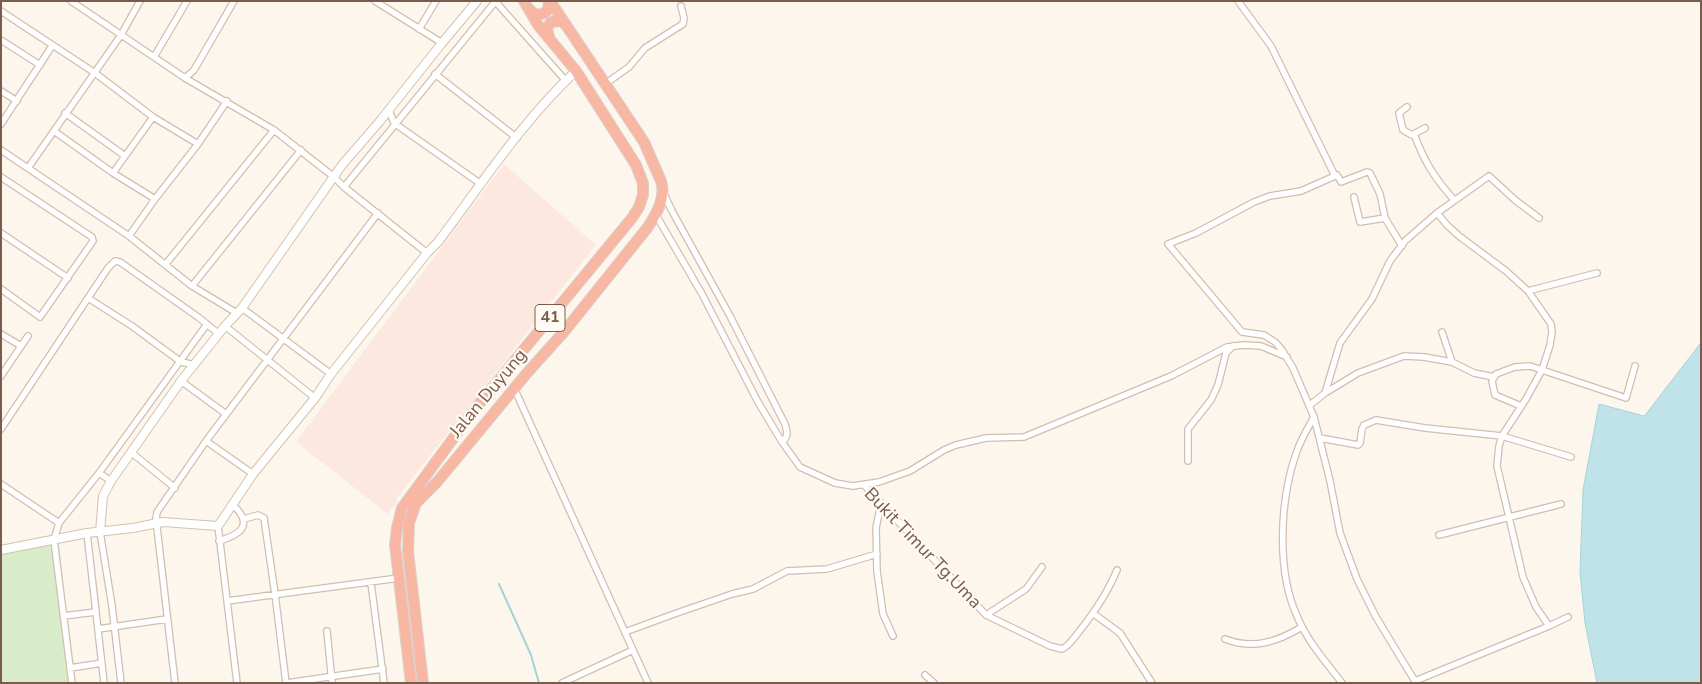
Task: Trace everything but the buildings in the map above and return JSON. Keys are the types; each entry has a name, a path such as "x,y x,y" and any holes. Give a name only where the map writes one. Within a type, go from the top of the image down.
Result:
{"highway":[{"path":"527,6 535,14 542,14 548,10 549,1"},
{"path":"549,1 644,142 664,192"},
{"name":"Jalan Duyung","path":"411,683 395,545 402,508 476,407 632,218 643,198 643,183 636,165 576,71 538,24 527,6"},
{"path":"549,38 547,32 551,22 560,21 566,25"},
{"name":"Jalan Duyung","path":"423,683 408,551 409,523 413,509 416,503 437,482 563,333 656,215 664,192"},
{"path":"494,386 498,394 502,396 512,392"},
{"path":"476,407 487,406 490,411 490,418"},
{"path":"407,651 419,650"}],"street":[{"path":"71,1 185,78 274,130 427,253"},
{"path":"28,168 121,35 140,1"},
{"path":"154,57 187,1"},
{"path":"185,78 194,70 234,1"},
{"path":"419,29 436,1"},
{"path":"121,683 115,627 100,532 103,496 111,481 181,381 240,310 342,165 477,1"},
{"path":"344,186 495,1 566,81"},
{"path":"1238,1 1271,46 1334,176"},
{"path":"379,2 442,43"},
{"path":"605,84 629,67 645,48 683,24 684,18 681,6"},
{"path":"1,11 94,73 153,118 198,144"},
{"path":"1,40 40,65"},
{"path":"1,124 52,46"},
{"path":"426,64 517,138"},
{"path":"237,683 218,526 253,474 315,398 331,374 427,253 438,242 517,138 576,71"},
{"path":"1,91 16,101"},
{"path":"129,236 154,199 198,144 226,101"},
{"path":"1407,107 1400,111 1399,119 1405,132 1409,135 1425,128"},
{"path":"389,110 394,123 481,184"},
{"path":"65,113 125,156"},
{"path":"113,173 153,118"},
{"path":"165,265 274,130"},
{"path":"54,131 113,173 154,199"},
{"path":"1414,134 1430,172 1454,200"},
{"path":"1,150 129,236 192,286 235,312 240,310"},
{"path":"192,286 301,150"},
{"path":"1402,246 1385,218 1380,194 1370,173 1367,172 1341,182 1337,175 1301,191 1270,196 1254,202 1196,233 1168,244 1242,332 1264,335 1275,342 1287,357 1314,417 1330,481 1335,516 1357,579 1381,626 1415,682 1568,618"},
{"path":"1325,393 1340,343 1372,299 1390,262 1402,246 1438,213 1490,176 1515,200 1539,218"},
{"path":"1,289 40,317 93,243 92,237 2,179"},
{"path":"664,192 672,211 730,316 785,424 788,434 782,442"},
{"path":"1354,196 1360,222 1385,218"},
{"path":"175,683 156,524 157,512 206,441 282,338 378,213"},
{"path":"1438,213 1453,230 1496,263 1528,291 1548,318 1552,328 1550,345 1542,370 1502,436 1497,466 1529,592 1536,607 1549,626"},
{"name":"Bukit Timur Tg.Uma","path":"656,215 702,294 754,394 782,442 800,467 835,482 853,486 864,485 986,615 1050,646 1062,649 1068,646 1094,614 1108,592 1117,570"},
{"path":"1,233 68,278"},
{"path":"1,429 108,268 116,261 219,334"},
{"path":"1528,291 1597,273"},
{"path":"88,298 132,326 181,362 195,364"},
{"path":"240,310 331,374"},
{"path":"72,683 54,540 59,523 99,473 207,324"},
{"path":"225,326 315,398"},
{"path":"1442,332 1452,362"},
{"path":"1,334 21,346"},
{"path":"1,376 28,336"},
{"path":"864,485 891,479 910,471 944,450 956,445 986,438 1018,438 1034,433 1171,376 1214,352 1234,345 1261,346 1287,357"},
{"path":"1188,461 1188,429 1211,400 1218,385 1226,353 1234,345"},
{"path":"1310,405 1325,393 1358,373 1404,356 1452,362 1474,373 1494,377"},
{"path":"1521,406 1495,395 1492,385 1494,377 1500,371 1530,366 1626,398 1635,366"},
{"path":"181,381 226,414"},
{"path":"512,392 648,683"},
{"path":"1314,417 1297,450 1285,500 1283,539 1287,585 1302,627 1342,683"},
{"path":"1320,438 1358,445 1364,425 1376,420 1443,431 1502,436 1571,457"},
{"path":"206,441 253,474"},
{"path":"132,453 175,488"},
{"path":"99,473 111,481"},
{"path":"1,484 59,523"},
{"path":"881,503 876,528 879,592 883,614 892,636"},
{"path":"219,541 233,537 242,530 244,519 232,504"},
{"path":"1439,535 1560,504"},
{"path":"244,519 258,515 264,518 276,594 286,683 332,680 383,669"},
{"path":"1,550 87,533 168,522 218,526"},
{"path":"87,533 104,683"},
{"path":"625,632 759,587 787,571 827,569 877,554"},
{"path":"986,615 1026,589 1042,567"},
{"path":"227,601 399,578"},
{"path":"371,583 384,683"},
{"path":"63,616 96,612"},
{"path":"1094,614 1120,633 1152,683"},
{"path":"98,629 167,619"},
{"path":"1225,639 1243,645 1259,644 1275,641 1302,627"},
{"path":"326,631 332,680"},
{"path":"565,682 633,650"},
{"path":"70,668 102,663"},
{"path":"925,675 934,683"}],"shaded area":[{"path":"504,164 596,245 396,499 398,501 388,514 296,442"}],"green space":[{"path":"59,543 73,683 1,683 1,553"}],"water":[{"path":"1701,343 1701,683 1597,683 1585,623 1580,572 1583,490 1599,404 1644,416"}],"waterway":[{"path":"499,584 531,655 539,683"}]}
